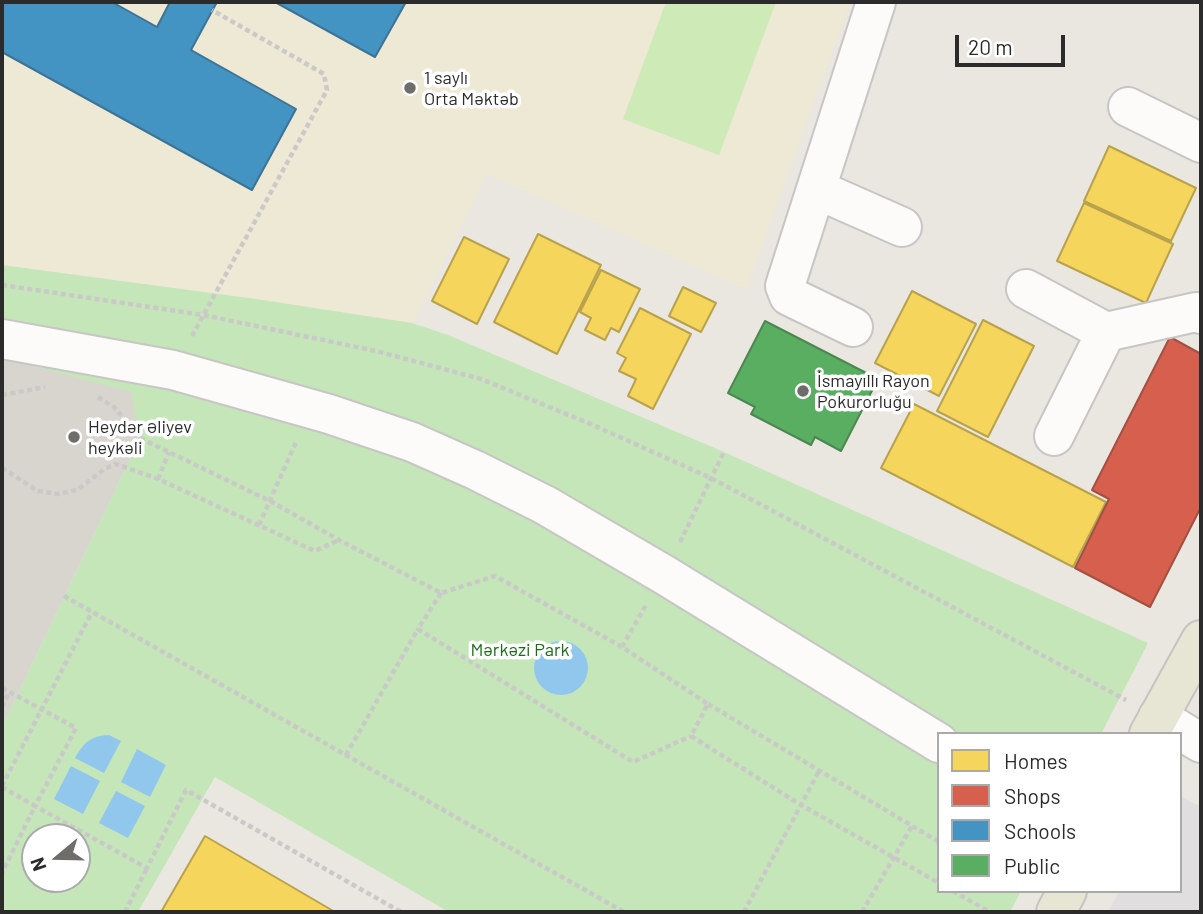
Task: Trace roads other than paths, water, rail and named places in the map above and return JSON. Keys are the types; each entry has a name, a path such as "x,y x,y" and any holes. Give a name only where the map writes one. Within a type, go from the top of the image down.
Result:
{"main road":[{"path":"1153,725 1201,640"},
{"path":"1056,912 1066,893"}],"street":[{"path":"853,327 789,296 785,286 876,2"},
{"path":"1128,107 1201,143"},
{"path":"816,189 902,228"},
{"path":"1026,289 1106,332 1199,309"},
{"path":"1054,436 1106,332"},
{"path":"2,339 173,370 310,409 412,442 545,505 937,742"},
{"path":"1153,725 1172,732"},
{"path":"1182,736 1201,743"}],"water":[{"path":"561,641 580,649 588,668 580,687 561,695 542,687 534,668 542,649"},
{"path":"109,735 121,741 104,773 75,758 89,741"},
{"path":"137,749 166,765 150,797 121,782"},
{"path":"71,766 100,781 83,814 54,799"},
{"path":"116,791 145,806 128,838 99,823"}],"place":[{"name":"1 saylı Orta Məktəb","path":"410,88"},
{"name":"İsmayıllı Rayon Pokurorluğu","path":"803,391"},
{"name":"Heydər Əliyev heykəli","path":"74,437"}],"park label":[{"name":"Mərkəzi Park","path":"520,650"}]}
